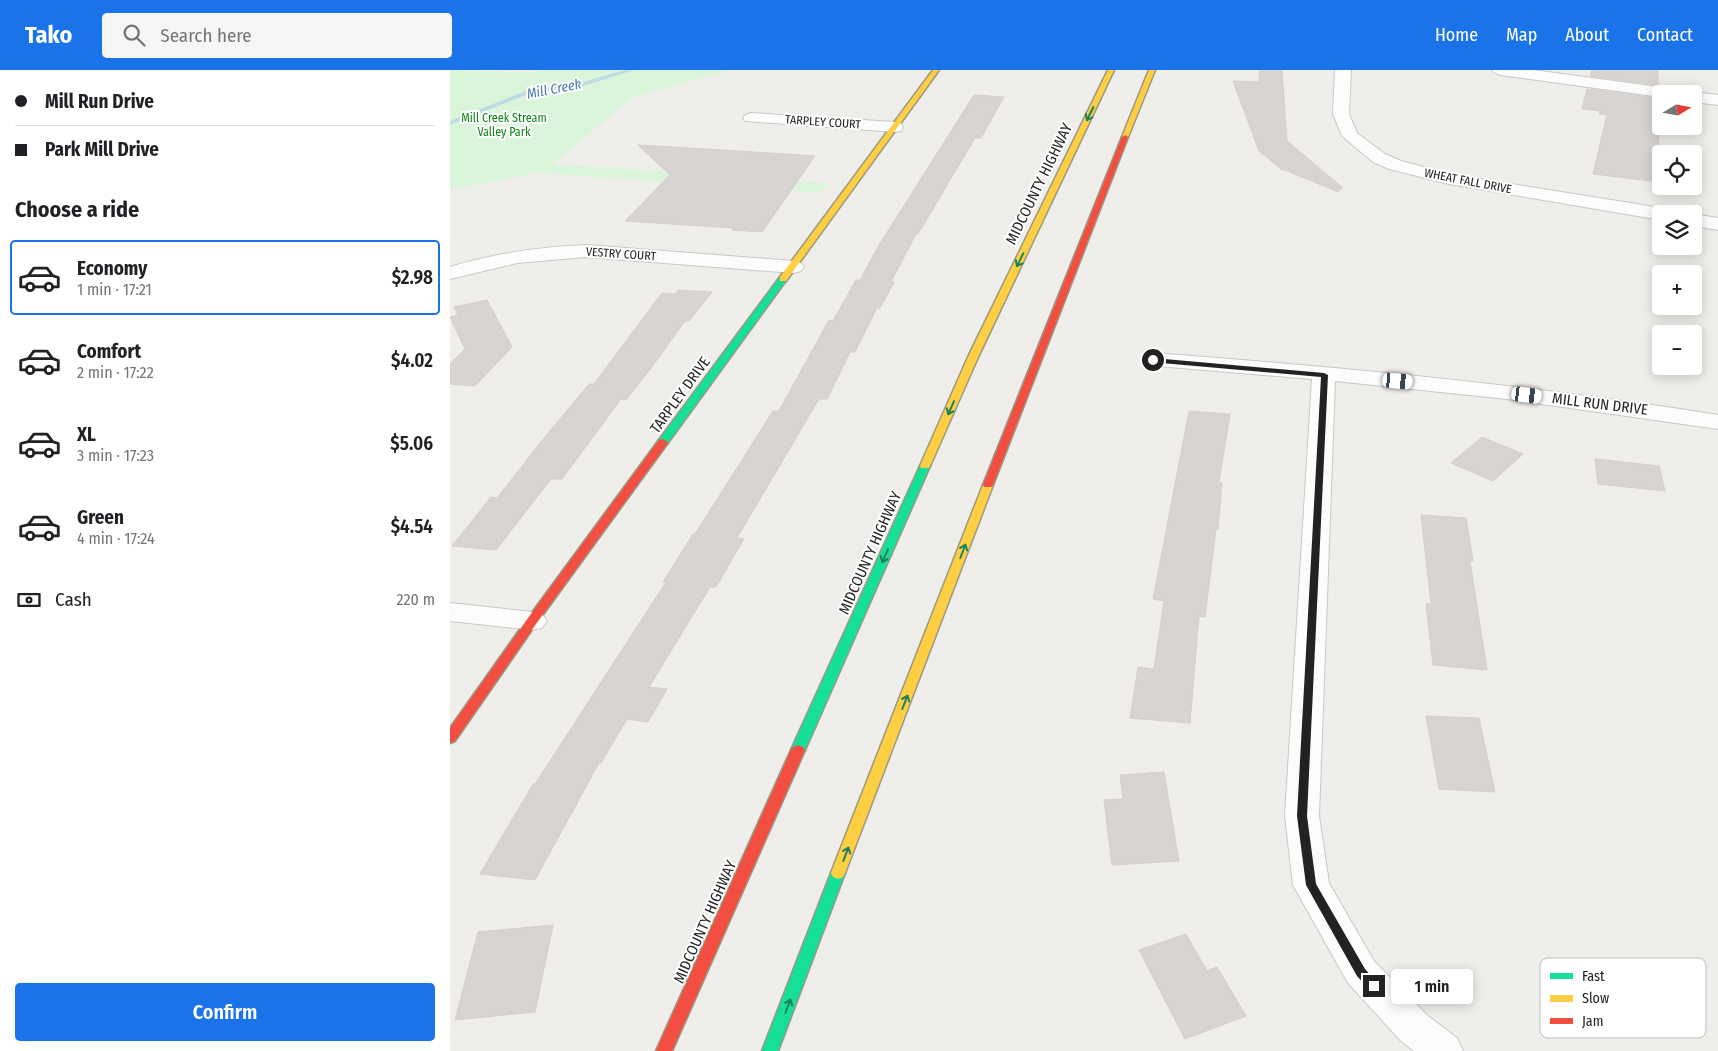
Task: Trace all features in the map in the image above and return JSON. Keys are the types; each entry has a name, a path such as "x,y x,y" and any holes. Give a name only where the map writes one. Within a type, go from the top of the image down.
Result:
{"main road":[{"name":"TARPLEY DRIVE","path":"450,738 532,621 936,70"},
{"name":"MIDCOUNTY HIGHWAY","path":"664,1051 974,355 1111,70"},
{"path":"770,1051 1055,311 1152,70"}],"street":[{"name":"WHEAT FALL DRIVE","path":"1343,70 1341,114 1350,136 1379,158 1395,165 1449,179 1652,213"},
{"path":"1500,70 1652,91"},
{"path":"1702,98 1718,100"},
{"name":"TARPLEY COURT","path":"751,118 895,127"},
{"path":"1702,221 1718,224"},
{"name":"VESTRY COURT","path":"450,273 480,263 557,252 586,251 794,266"},
{"name":"MILL RUN DRIVE","path":"1153,360 1445,385 1655,411 1718,422"},
{"path":"1324,375 1302,816 1311,885 1361,972 1414,1028 1444,1051"},
{"path":"450,612 532,621"}],"green space":[{"name":"Mill Creek Stream Valley Park","path":"450,70 533,72 541,70 731,70 633,97 553,164 828,183 820,193 537,173 450,190"}],"building":[{"path":"1260,70 1282,70 1287,141 1342,187 1338,192 1282,170 1259,151 1233,81 1259,82"},
{"path":"1592,70 1658,70 1658,85 1590,76"},
{"path":"1587,89 1652,97 1652,135 1658,135 1659,145 1652,145 1652,181 1593,174 1607,115 1599,114 1600,111 1582,109"},
{"path":"974,95 1004,97 981,138 975,138 918,234 916,234 880,308 877,308 855,352 850,352 827,399 819,399 737,538 744,539 716,587 710,587 649,687 667,689 648,722 627,719 601,763 599,763 535,880 480,874 533,784 535,784 666,582 663,582 693,534 695,534 773,411 779,411 829,320 833,321 856,280 860,280 879,245"},
{"path":"638,145 815,156 762,232 732,230 734,228 625,221 670,175"},
{"path":"678,290 712,292 689,321 685,321 626,400 621,399 562,479 551,479 496,550 452,546 491,497 497,498 589,384 594,384 662,293 675,294"},
{"path":"487,300 512,347 475,386 450,384 450,364 465,349 450,317 458,315 454,307"},
{"path":"1189,411 1230,414 1219,482 1222,483 1218,529 1216,529 1205,617 1199,616 1190,723 1130,718 1138,667 1154,669 1164,601 1153,599"},
{"path":"1482,437 1523,454 1493,481 1451,463"},
{"path":"1595,459 1659,466 1665,491 1598,484"},
{"path":"1421,515 1466,518 1473,561 1470,561 1487,670 1433,665 1426,604 1431,604"},
{"path":"1426,716 1479,718 1495,792 1439,789"},
{"path":"1164,772 1179,861 1112,865 1104,800 1123,799 1120,775"},
{"path":"553,925 535,1012 455,1020 478,932"},
{"path":"1186,934 1207,971 1217,967 1246,1016 1185,1039 1139,950"}],"waterway":[{"name":"Mill Creek","path":"450,123 530,91 580,85 631,70"}],"traffic: fast":[{"path":"663,442 783,279"},
{"path":"798,750 925,466"},
{"path":"770,1051 838,873"}],"traffic: slow":[{"path":"783,279 936,70"},
{"path":"925,466 974,355 1111,70"},
{"path":"1125,137 1152,70"},
{"path":"838,873 988,485"}],"traffic: jam":[{"path":"988,485 1125,137"},
{"path":"450,738 532,621 663,442"},
{"path":"664,1051 798,750"}],"route":[{"path":"1153,360 1324,375 1302,816 1311,885 1361,972 1374,986"}]}
